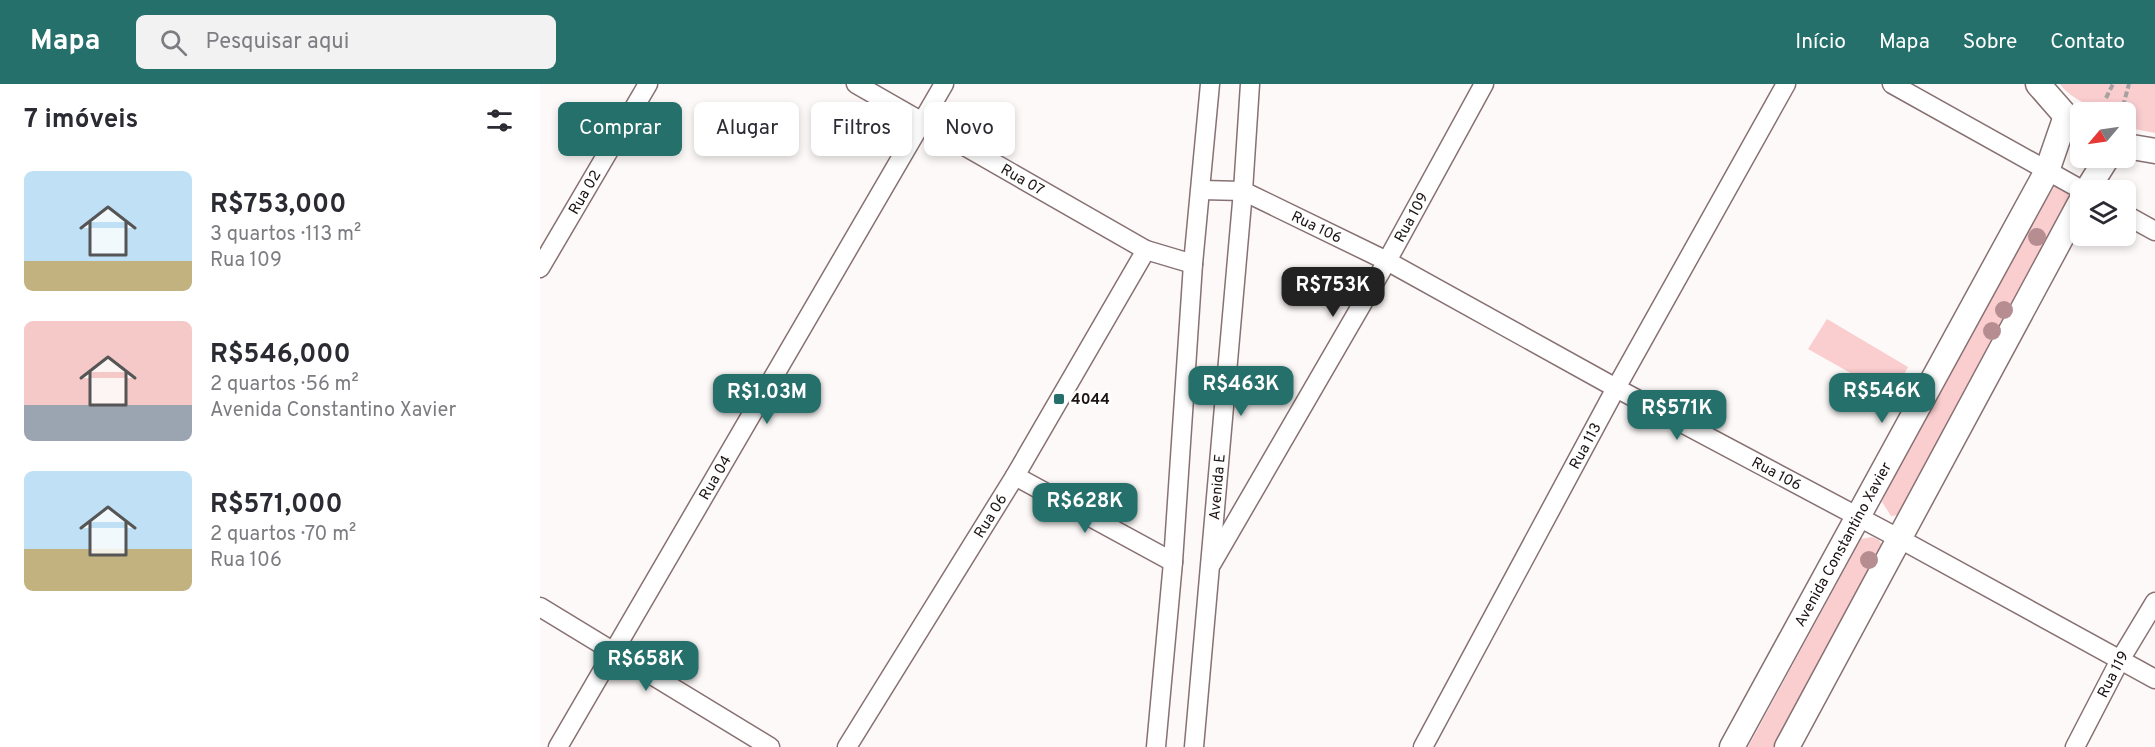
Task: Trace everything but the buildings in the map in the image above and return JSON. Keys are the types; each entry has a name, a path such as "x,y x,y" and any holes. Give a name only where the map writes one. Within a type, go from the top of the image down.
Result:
{"street":[{"name":"Rua 02","path":"540,268 648,84"},
{"name":"Rua 07","path":"856,84 1146,250 1193,264"},
{"name":"Rua 04","path":"558,747 944,84"},
{"path":"1147,747 1156,739 1173,562 1193,264 1210,84"},
{"name":"Avenida E","path":"1194,747 1243,191 1250,84"},
{"name":"Rua 109","path":"1210,567 1387,261 1484,84"},
{"name":"Rua 113","path":"1423,747 1616,388 1786,84"},
{"path":"1892,84 2070,184"},
{"path":"2038,84 2070,118"},
{"name":"Avenida Constantino Xavier","path":"1732,747 1855,517 2070,127"},
{"path":"2136,148 2155,151"},
{"name":"Rua 106","path":"1201,190 1243,191 1387,261 1616,388 1900,539 2155,679"},
{"path":"2136,221 2155,231"},
{"path":"1787,747 2070,222"},
{"name":"Rua 06","path":"846,747 1015,476 1146,250"},
{"path":"1015,476 1173,562"},
{"name":"Rua 119","path":"2075,747 2120,660 2155,602"},
{"path":"540,606 770,747"}],"path":[{"path":"2106,98 2113,84"},
{"path":"2124,102 2129,84"}],"shaded area":[{"path":"2060,84 2155,84 2155,133 2136,129 2136,102 2083,102 2066,91"},
{"path":"2055,186 2063,186 2070,192 2070,203 1901,515 1891,516 1882,502 1889,487 2022,238"},
{"path":"1827,319 1908,367 1893,397 1808,349"},
{"path":"1872,537 1879,540 1887,554 1779,747 1748,747 1861,539"}],"place":[{"name":"4044","path":"1059,399"}]}
